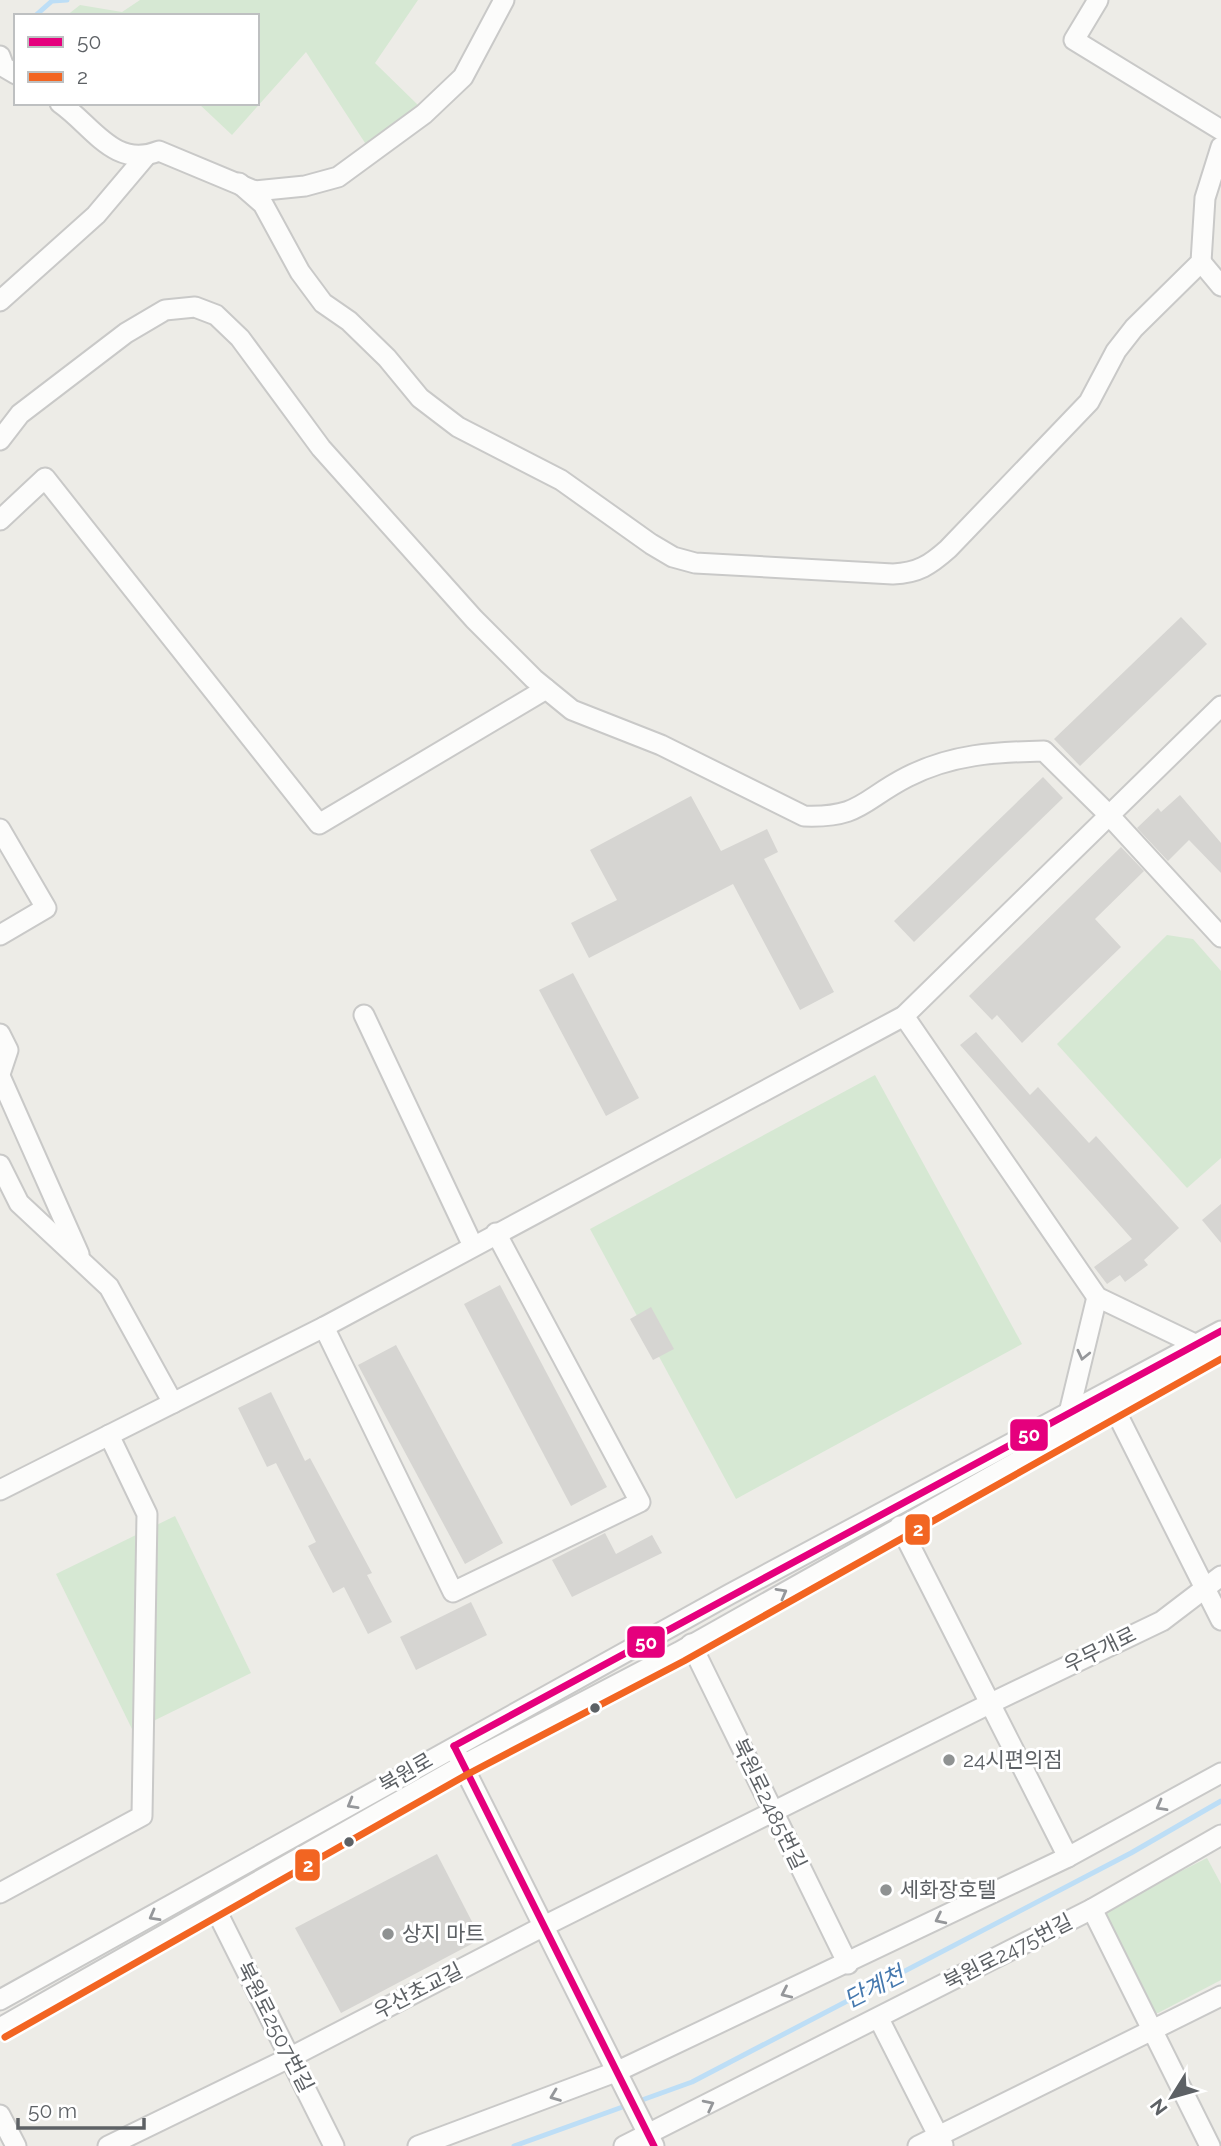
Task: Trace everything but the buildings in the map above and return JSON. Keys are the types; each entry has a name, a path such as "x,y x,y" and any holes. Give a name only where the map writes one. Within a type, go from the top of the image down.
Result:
{"street":[{"path":"0,301 96,215 145,157 159,151 255,191 305,186 338,177 424,114 463,77 504,0"},
{"path":"1098,0 1074,40 1221,130"},
{"path":"0,56 4,67 14,74"},
{"path":"62,105 116,153 145,157"},
{"path":"239,183 263,204 300,272 323,303 349,321 387,358 420,398 458,427 561,480 650,544 673,557 695,563 893,574 912,573 928,567 1089,402 1122,343 1201,262 1205,198 1221,147"},
{"path":"1201,262 1221,286"},
{"path":"0,440 20,414 126,333 164,310 195,307 216,315 240,338 321,448 474,619 572,710 661,745 804,816 829,817 862,807 906,777 982,752 1044,751 1108,814 1221,937"},
{"path":"0,520 45,478 319,824 547,689"},
{"path":"0,1490 324,1327 904,1016 1221,706"},
{"path":"0,829 46,908 0,935"},
{"path":"364,1015 472,1246"},
{"path":"904,1016 1097,1297 1198,1345"},
{"path":"0,1034 8,1050 0,1075 82,1262"},
{"path":"0,1165 19,1202 109,1287 173,1403"},
{"path":"324,1327 453,1592 639,1502 496,1233"},
{"path":"1069,1413 1097,1297"},
{"name":"북원로","path":"0,2028 463,1765 691,1644 900,1526 1111,1401 1221,1331"},
{"name":"북원로","path":"0,2000 730,1594 1069,1413 1111,1401 1221,1348"},
{"path":"1111,1401 1221,1620"},
{"path":"0,1893 142,1816 147,1514 108,1435"},
{"path":"900,1526 1068,1857"},
{"path":"1205,1588 1221,1576"},
{"name":"우무개로","path":"989,1704 1162,1620 1205,1588"},
{"name":"북원로2485번길","path":"691,1644 848,1965"},
{"path":"773,1813 989,1704"},
{"path":"454,1746 648,2135"},
{"path":"418,2146 618,2071 848,1965 1068,1857 1221,1773"},
{"name":"우산초교길","path":"108,2146 291,2057 545,1925 773,1813"},
{"path":"1092,1909 1221,1835"},
{"name":"북원로2507번길","path":"215,1908 334,2146"},
{"name":"북원로2475번길","path":"879,2019 1092,1909 1210,2146"},
{"path":"918,2146 941,2141 1221,1996"},
{"path":"624,2146 879,2019 941,2141"},
{"path":"0,2115 16,2146"},
{"path":"1216,2146 1221,2143"}],"green space":[{"path":"140,0 418,0 375,63 419,106 367,146 306,52 259,105 259,14 69,14 80,5 122,12"},
{"path":"200,105 259,105 232,135"},
{"path":"1167,935 1193,939 1221,971 1221,1158 1187,1188 1057,1044"},
{"path":"875,1075 1022,1344 736,1499 590,1229"},
{"path":"175,1516 251,1673 133,1731 56,1574"},
{"path":"1207,1858 1221,1884 1221,1980 1158,2013 1150,2012 1100,1917 1106,1909"}],"waterway":[{"path":"37,14 52,1 67,0"},
{"name":"단계천","path":"514,2146 692,2082 1131,1853 1221,1801"}],"transit line":[{"name":"50","path":"454,1746 1221,1331"},
{"name":"2","path":"5,2037 468,1774 684,1661 1221,1359"},
{"name":"50","path":"454,1746 654,2146"}],"place":[{"name":"24시편의점","path":"949,1760"},
{"name":"세화장호텔","path":"886,1890"},
{"name":"상지 마트","path":"388,1934"}]}
